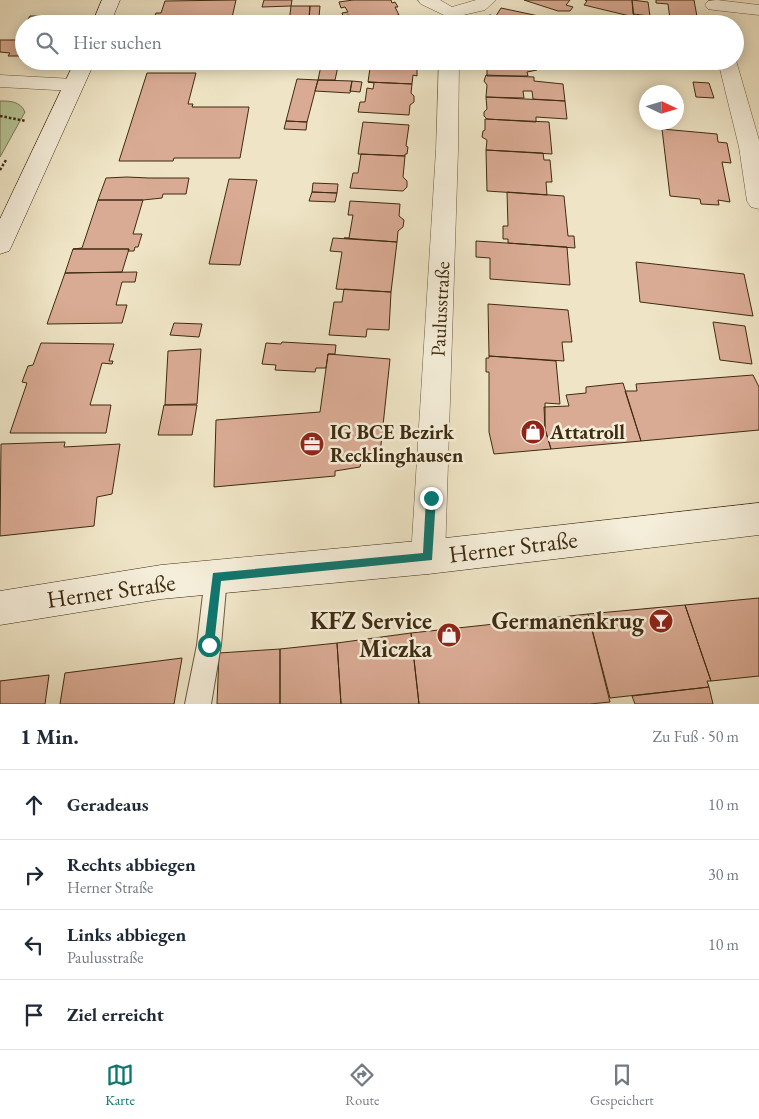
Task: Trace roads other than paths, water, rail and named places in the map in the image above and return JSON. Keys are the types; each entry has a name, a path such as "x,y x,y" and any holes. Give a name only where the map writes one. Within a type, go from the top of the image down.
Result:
{"street":[{"path":"105,15 111,0"},
{"path":"426,0 446,15"},
{"path":"457,15 479,6 487,0"},
{"path":"717,15 714,2 759,10"},
{"path":"0,245 81,70"},
{"name":"Paulusstraße","path":"428,557 448,150 449,70"},
{"path":"731,70 754,148 759,201"},
{"path":"0,81 74,85"},
{"name":"Herner Straße","path":"0,608 161,582 428,557 759,520"}],"lane":[{"path":"198,704 209,645 216,577"}],"place":[{"name":"Attatroll","path":"533,432"},
{"name":"IG BCE Bezirk Recklinghausen","path":"312,444"},
{"name":"Germanenkrug","path":"661,621"},
{"name":"KFZ Service Miczka","path":"449,635"}]}
